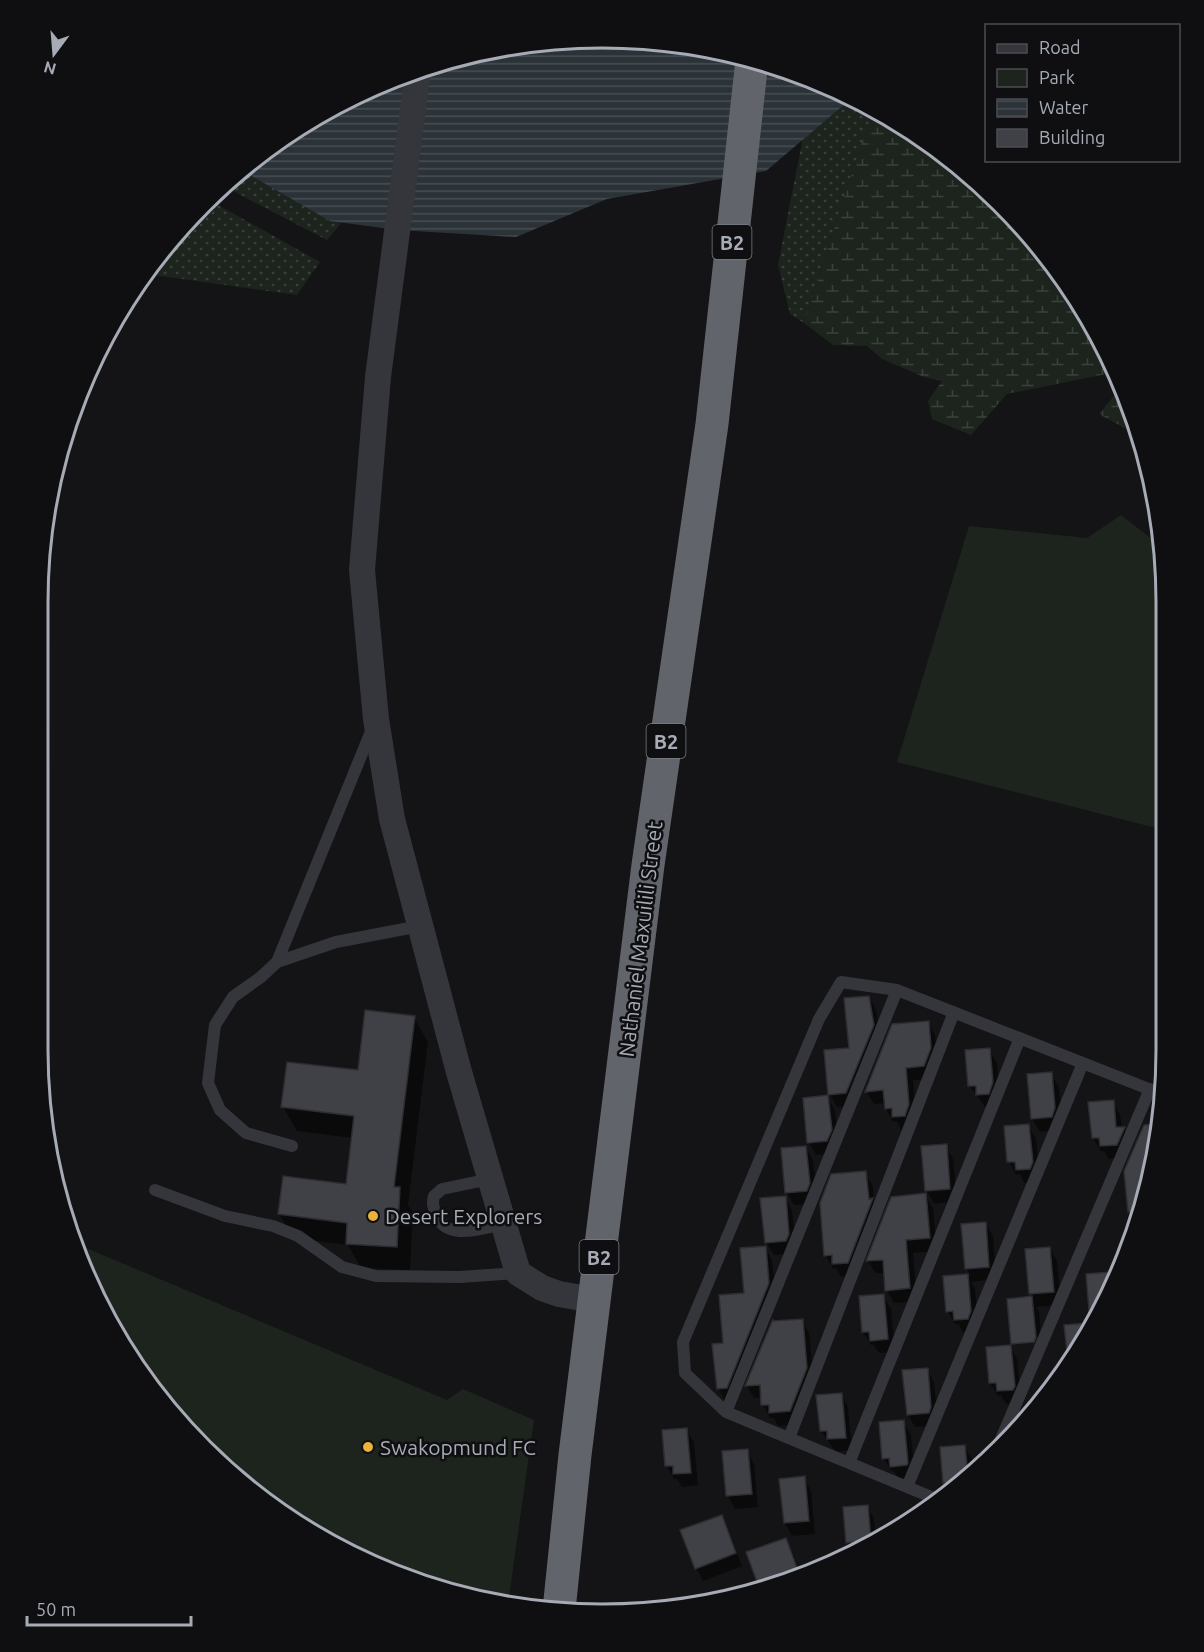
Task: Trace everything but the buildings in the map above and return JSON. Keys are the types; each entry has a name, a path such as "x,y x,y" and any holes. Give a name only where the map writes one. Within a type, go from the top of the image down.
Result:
{"highway":[{"name":"Nathaniel Maxuilili Street","path":"561,1602 575,1455 648,865 712,424 751,69"},
{"name":"Nathaniel Maxuilili Street","path":"550,1601 575,1455"}],"street":[{"path":"417,80 378,377 362,570 376,719 392,819 459,1072 518,1273 542,1288 559,1294 594,1300"}],"lane":[{"path":"277,962 376,719"},
{"path":"292,1146 246,1133 220,1110 208,1083 215,1025 233,997 277,962 336,942 420,926"},
{"path":"930,1497 726,1412 685,1373 683,1342 819,1019 841,982 897,990 1154,1091"},
{"path":"726,1412 897,990"},
{"path":"789,1438 954,1012"},
{"path":"849,1463 1020,1038"},
{"path":"907,1487 1083,1063"},
{"path":"1005,1430 1150,1089"},
{"path":"490,1179 442,1189 434,1196 432,1204 439,1221 448,1229 470,1231 503,1224"},
{"path":"155,1190 225,1216 273,1226 298,1236 342,1267 376,1276 460,1277 518,1273"}],"green space":[{"path":"812,89 879,122 848,187 804,323 790,314 778,265"},
{"path":"870,117 910,141 939,162 994,210 1019,237 1063,294 1082,325 1107,374 1007,394 971,435 932,419 928,401 942,381 924,377 882,359 867,346 833,345 804,323"},
{"path":"270,158 366,193 327,240 231,190"},
{"path":"216,205 320,262 297,295 155,275 185,237"},
{"path":"1115,394 1128,429 1128,430 1099,414"},
{"path":"1121,515 1152,539 1156,602 1156,828 897,762 969,526 1087,538"},
{"name":"Swakopmund FC","path":"84,1247 447,1400 463,1389 534,1420 509,1596 459,1585 390,1562 325,1530 294,1511 237,1467 210,1442 162,1387 141,1358 105,1295"}],"water":[{"path":"566,49 638,49 674,53 710,59 780,77 845,104 766,171 607,199 516,237 398,230 330,221 249,175 294,141 357,105 424,77 494,59"}],"place":[{"name":"Desert Explorers","path":"373,1216"},
{"name":"Swakopmund FC","path":"368,1447"}]}
